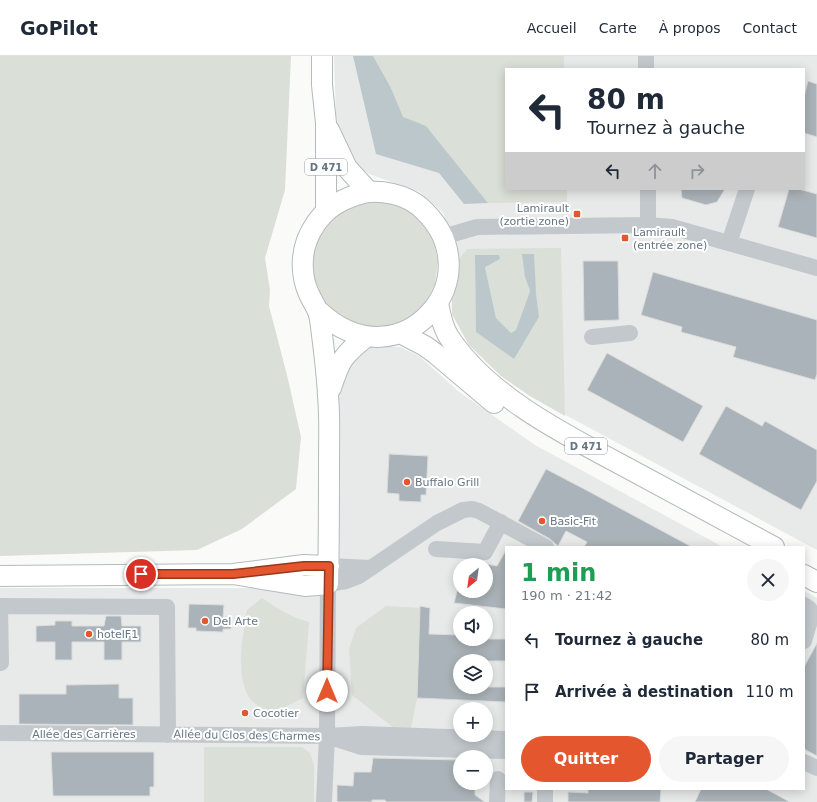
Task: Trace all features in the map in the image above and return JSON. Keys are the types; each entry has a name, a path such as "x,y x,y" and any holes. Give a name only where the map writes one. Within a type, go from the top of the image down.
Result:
{"main road":[{"name":"D 471","path":"322,56 322,85 326,123 326,211"},
{"name":"D 471","path":"326,123 347,168 369,192"},
{"path":"369,192 392,193 414,202 431,217 443,237 449,264 444,291 438,303 421,322 400,333 383,337 366,337 338,327 320,312 308,293 303,271 304,249 312,228 326,211 346,198 369,192"},
{"name":"D 471","path":"438,303 448,336 466,359 511,399 584,445 772,546"},
{"path":"320,312 329,398 329,575"},
{"name":"D 471","path":"400,333 425,346 506,412 533,429 750,546"},
{"path":"329,398 339,364 346,353 366,337"},
{"path":"304,566 329,536"},
{"path":"805,564 817,570"},
{"path":"0,576 233,574 304,566 329,575"},
{"path":"233,574 305,586 329,575"},
{"path":"805,576 817,582"}],"street":[{"path":"646,56 646,68"},
{"path":"648,190 648,225"},
{"path":"729,243 747,190"},
{"path":"443,237 477,227 648,225 672,227 817,268"},
{"path":"592,337 630,333"},
{"path":"324,802 327,736 329,575 371,568 437,523 463,510 472,509 479,511 544,546"},
{"path":"436,549 485,552 501,522"},
{"path":"1,663 0,606 167,606 168,735"},
{"path":"805,606 809,608 812,614 805,638"},
{"name":"Allée des Carrières","path":"0,733 168,735"},
{"name":"Allée du Clos des Charmes","path":"168,735 327,736 362,734 505,739"},
{"name":"Allée du Clos des Charmes","path":"327,736 361,747 505,751"},
{"path":"805,762 817,768"},
{"path":"497,802 498,779"},
{"path":"545,790 545,802"}],"shaded area":[{"path":"0,56 291,56 285,190 265,258 270,290 269,306 301,437 296,489 242,529 197,550 0,556"},
{"path":"334,56 817,56 817,550 530,396 501,376 469,345 452,314 451,234 443,213 420,192 369,174 348,160 341,142 336,116"},
{"path":"353,56 373,56 391,88 403,117 426,126 488,203 464,204 439,173 376,154"},
{"path":"373,56 564,56 564,68 505,68 505,190 567,190 567,202 488,203 426,126 403,118 391,88"},
{"path":"387,200 407,208 423,222 434,241 438,262 435,284 426,303 410,318 391,327 369,330 329,314 308,277 314,234 344,205"},
{"path":"561,248 565,416 530,396 501,376 469,345 452,314 452,290 456,263 467,249","holes":["475,255 500,259 485,266 496,318 511,333 516,330 530,291 525,277 536,293 539,317 514,359 476,332"]},
{"path":"522,254 534,254 539,317 514,359 476,332 475,255 499,255 500,259 485,267 496,318 511,333 516,330 530,291 525,277"},
{"path":"364,344 400,347 419,356 458,391 535,445 721,546 505,546 505,790 805,790 805,592 817,598 817,802 0,802 0,588 335,588 334,404 340,367"},
{"path":"262,598 279,609 309,622 303,698 271,714 251,700 246,691 241,668 242,644 247,610"},
{"path":"386,606 420,608 417,698 411,728 394,728 352,695 349,649 356,628"},
{"path":"204,747 302,747 310,753 314,765 314,802 204,802"}],"building":[{"path":"808,81 817,84 817,137 805,133 805,93"},
{"path":"681,190 724,190 717,202 706,205 682,198"},
{"path":"789,190 803,190 817,194 817,238 778,227"},
{"path":"583,261 618,261 619,320 584,321"},
{"path":"653,272 817,320 817,374 815,380 733,357 736,347 681,332 682,327 641,315"},
{"path":"607,353 703,406 683,442 587,390"},
{"path":"726,406 762,426 765,421 817,450 817,481 801,510 699,454"},
{"name":"Buffalo Grill","path":"389,454 428,456 426,495 421,495 421,502 399,501 399,494 387,493"},
{"path":"546,469 690,546 585,546 587,542 566,531 558,546 550,539 518,521"},
{"path":"505,552 505,609 493,608 493,606 454,603 455,598 493,598 493,565 497,566"},
{"path":"189,604 224,605 223,617 231,617 231,629 223,629 223,632 196,631 196,628 188,628"},
{"path":"420,606 430,608 429,634 453,635 453,646 493,646 493,639 505,639 505,661 493,661 493,654 453,654 453,694 493,694 493,687 505,687 505,702 417,698"},
{"name":"hotelF1","path":"106,616 121,616 122,626 141,626 141,642 122,642 122,660 104,660 104,642 72,642 72,660 55,660 55,642 36,642 36,626 55,625 55,621 72,621 72,626 104,626"},
{"path":"817,643 817,756 805,750 805,665"},
{"path":"119,684 119,698 133,698 133,725 19,724 19,694 66,694 66,685"},
{"path":"51,752 154,752 154,787 150,787 150,796 53,796"},
{"path":"373,758 453,760 453,790 475,790 475,795 485,802 386,802 385,800 372,800 372,802 337,802 337,785 353,786 354,772 371,772"},
{"path":"588,790 661,790 660,802 568,802 568,792 588,793"},
{"path":"701,790 768,790 790,802 695,802"},
{"path":"524,792 533,792 532,802 524,802"}],"place":[{"name":"Lamirault (zortie zone)","path":"577,214"},
{"name":"Lamirault (entrée zone)","path":"625,238"},
{"name":"Buffalo Grill","path":"407,482"},
{"name":"Basic-Fit","path":"542,521"},
{"name":"Del Arte","path":"205,621"},
{"name":"hotelF1","path":"89,634"},
{"name":"Cocotier","path":"245,713"}],"route":[{"path":"141,574 233,574 304,566 329,566 327,691"}]}
